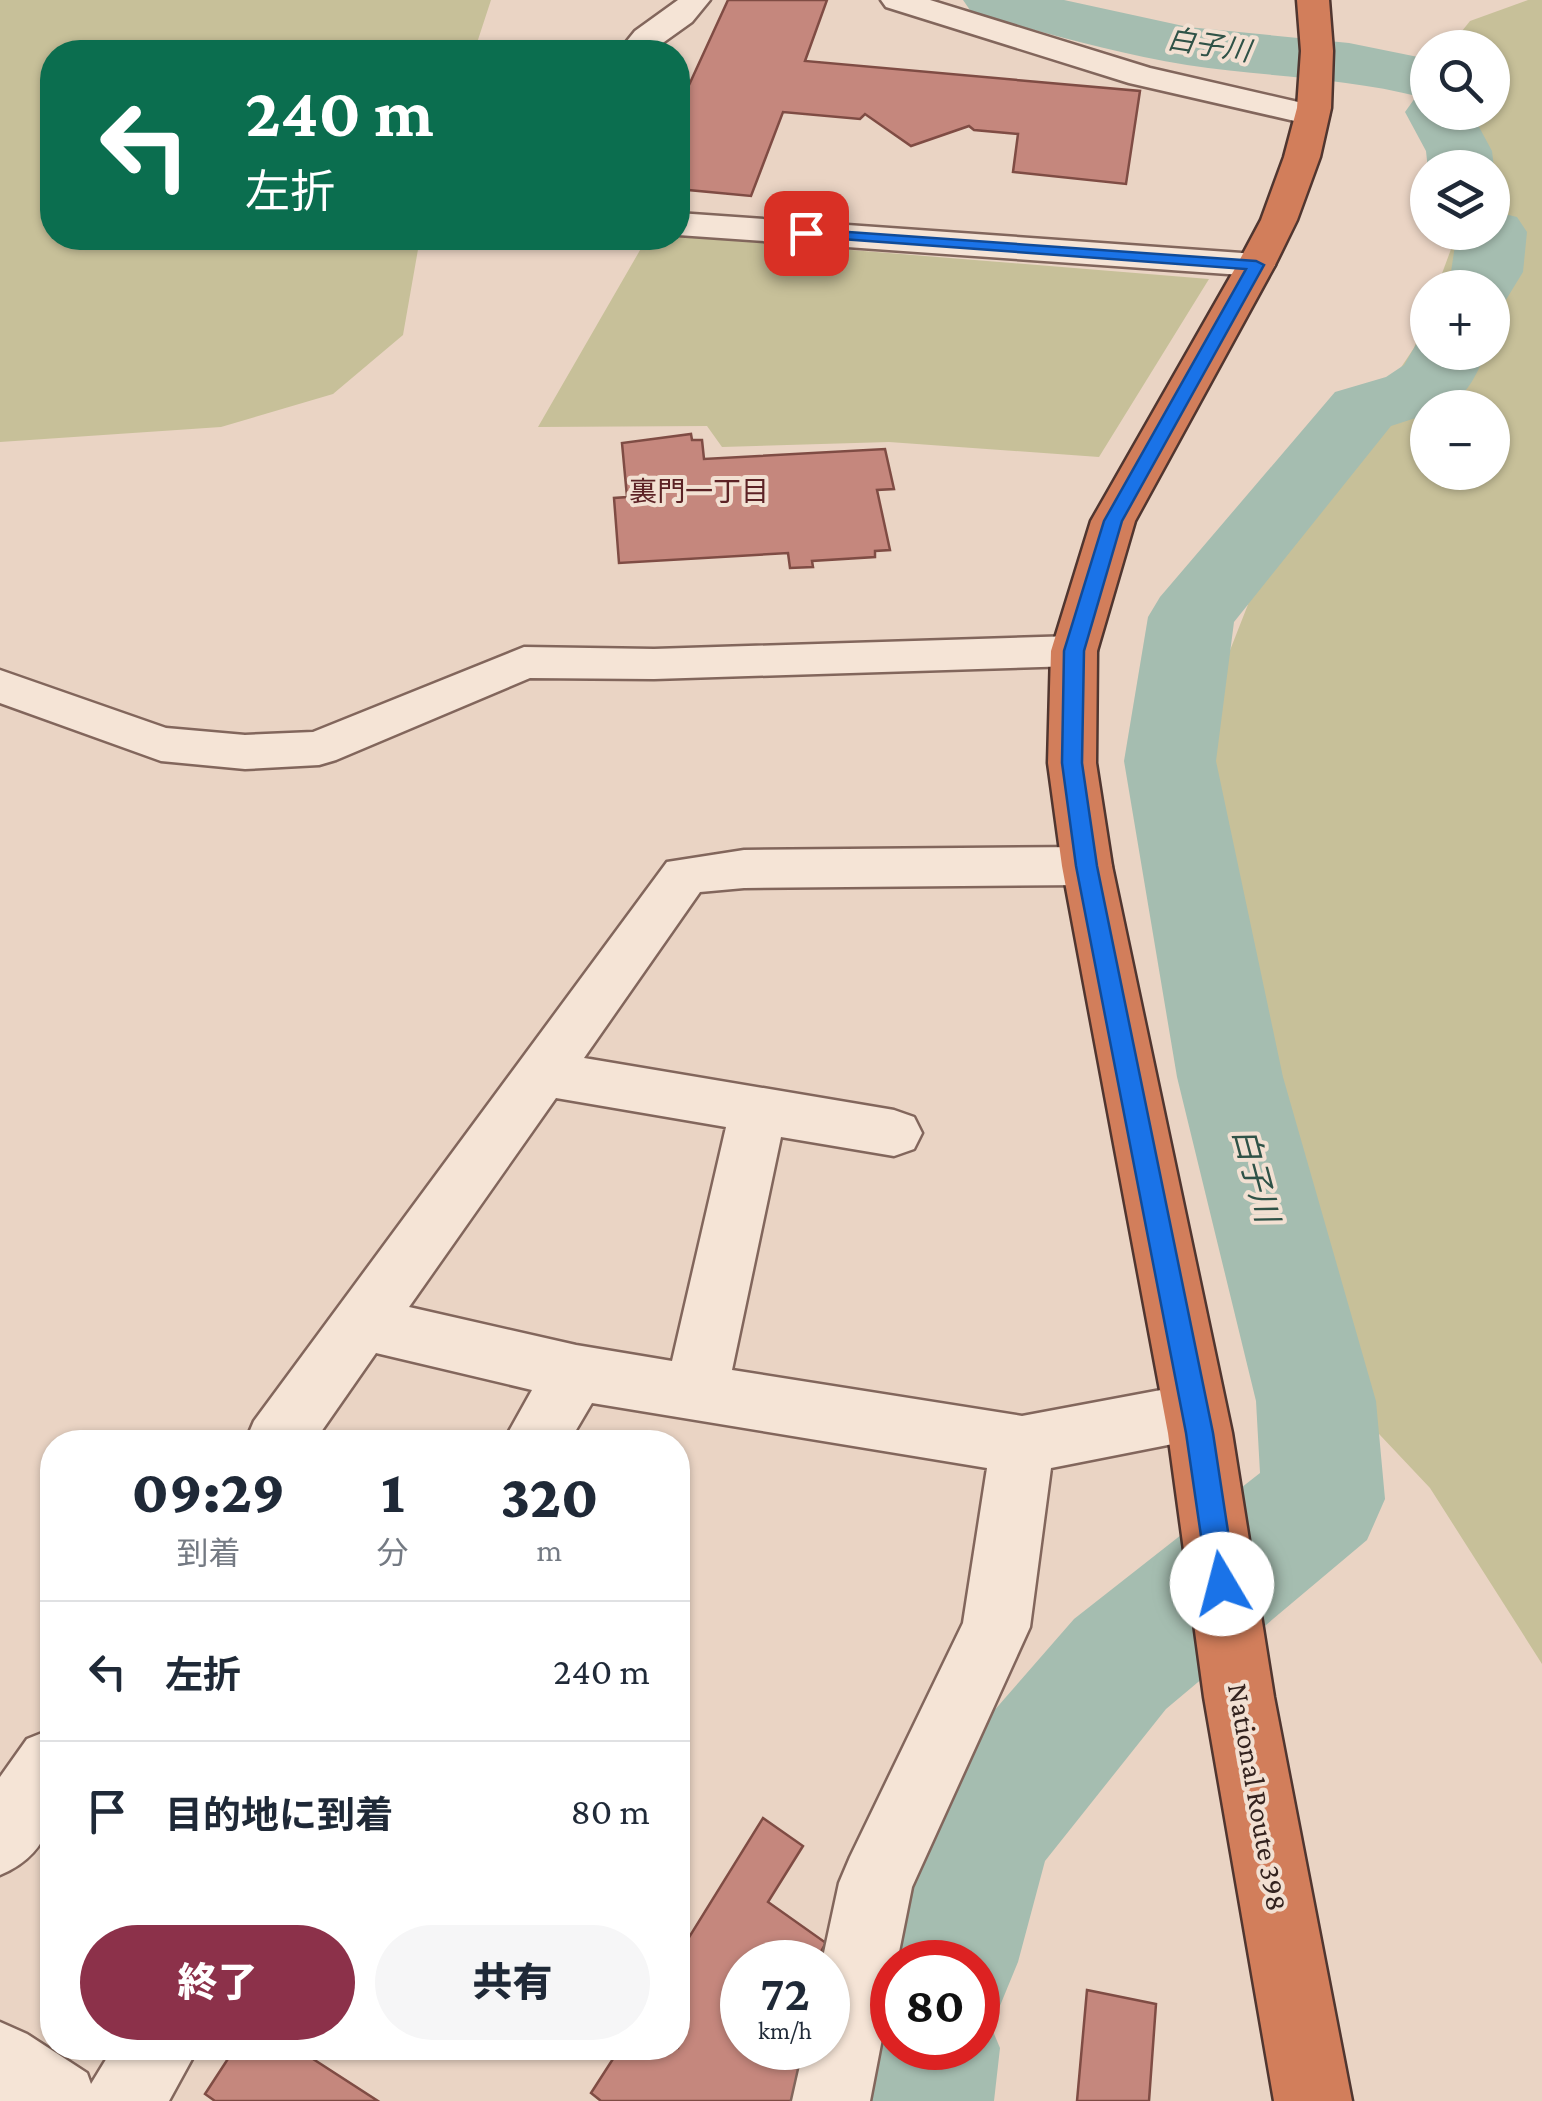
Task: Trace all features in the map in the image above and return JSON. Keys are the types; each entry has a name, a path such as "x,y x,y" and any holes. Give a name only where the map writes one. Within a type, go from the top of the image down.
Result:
{"highway":[{"name":"National Route 398","path":"1313,0 1317,51 1313,112 1279,220 1113,521 1074,651 1072,763 1087,866 1196,1422 1240,1697 1314,2101"}],"street":[{"path":"647,40 672,24 694,0"},
{"path":"897,0 1141,76 1313,112"},
{"path":"690,225 1256,265"},
{"path":"0,686 161,744 245,752 319,748 524,662 654,664 1074,651"},
{"path":"285,1430 685,875 744,869 1087,866"},
{"path":"541,1073 894,1133"},
{"path":"696,1393 758,1110"},
{"path":"360,1324 576,1373 1022,1445 1196,1422"},
{"path":"542,1430 576,1373"},
{"path":"831,2101 876,1882 996,1626 1022,1445"},
{"path":"0,1840 40,1782"},
{"path":"123,2101 151,2060"},
{"path":"0,2061 59,2101"}],"shaded area":[{"path":"0,0 491,0 478,40 40,40 40,250 418,250 403,335 333,394 221,427 0,442"},
{"path":"1528,0 1542,0 1542,1664 1430,1488 1363,1417 1219,854 1205,749 1227,658 1256,584 1410,354 1410,370 1510,370 1510,270 1443,270 1451,250 1510,250 1510,150 1470,150 1467,130 1510,130 1510,30 1463,30 1470,21"},
{"path":"690,237 1209,279 1099,457 889,442 722,447 707,426 538,427 640,250 690,250"}],"building":[{"path":"728,0 827,0 805,61 1140,91 1126,184 1013,172 1018,134 974,130 969,126 911,146 865,114 860,119 783,112 751,196 690,190 690,83"},
{"path":"691,434 692,440 702,440 704,459 885,449 894,489 877,490 890,550 875,551 875,557 812,561 813,567 790,568 788,553 619,563 614,498 627,497 622,443"},
{"path":"763,1818 803,1846 768,1902 822,1940 720,1940 720,2070 810,2070 816,2074 801,2101 601,2101 591,2093 612,2060 690,2060 690,1936"},
{"path":"1087,1990 1156,2004 1149,2101 1077,2101"},
{"path":"227,2060 315,2060 378,2101 215,2101 205,2094"}],"waterway":[{"name":"白子川","path":"993,0 1160,41 1349,62 1410,74"},
{"name":"白子川","path":"1448,130 1458,150"},
{"name":"白子川","path":"1487,270 1490,250"},
{"name":"白子川","path":"952,1940 986,1825 1120,1664 1323,1499 1316,1401 1230,1077 1170,761 1191,617 1363,409 1413,393 1437,378 1440,370"},
{"name":"白子川","path":"919,2101 923,2070"}],"district":[{"name":"裏門一丁目","path":"699,491"}],"route":[{"path":"806,233 1256,265 1113,521 1074,651 1072,763 1087,866 1200,1433 1222,1584"}]}
